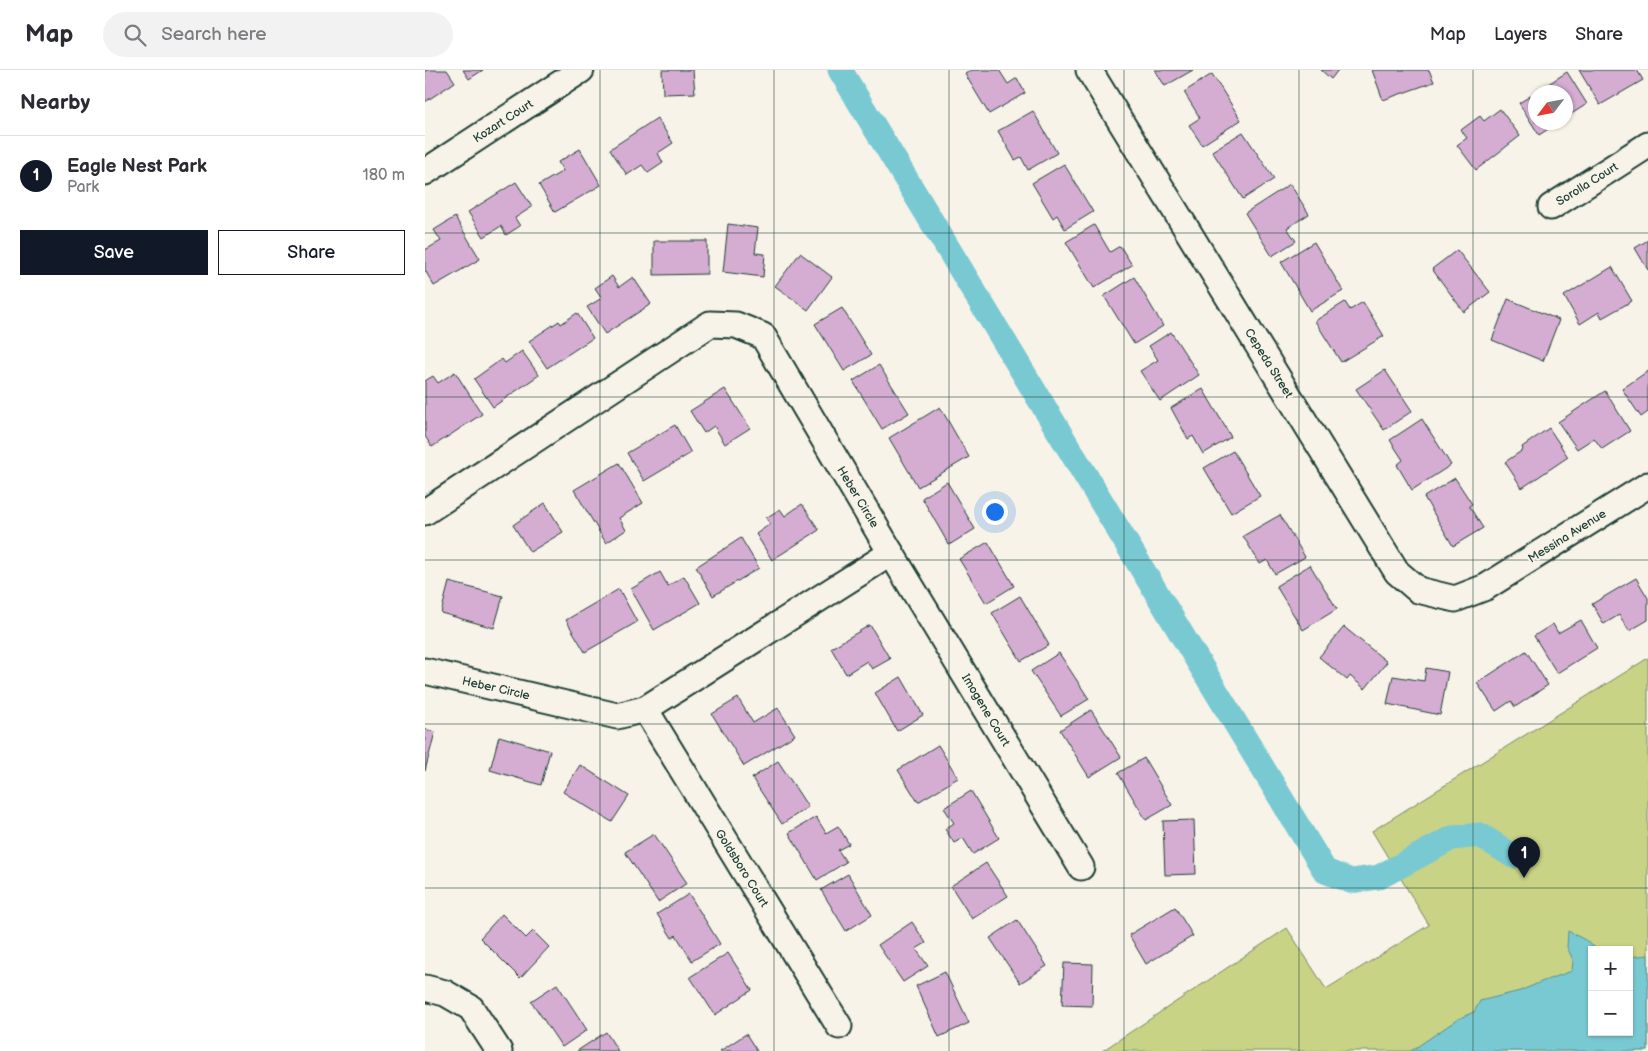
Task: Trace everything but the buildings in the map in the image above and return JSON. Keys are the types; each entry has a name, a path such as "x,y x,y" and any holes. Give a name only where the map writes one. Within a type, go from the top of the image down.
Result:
{"street":[{"name":"Kozart Court","path":"425,172 581,70"},
{"name":"Cepeda Street","path":"1089,70 1397,572 1418,590 1455,599 1486,587"},
{"name":"Sorolla Court","path":"1551,207 1648,145"},
{"name":"Heber Circle","path":"425,512 710,324 736,326 763,336 891,553 645,709 617,716 425,671"},
{"name":"Messina Avenue","path":"1486,587 1648,485"},
{"name":"Imogene Court","path":"891,553 1081,867"},
{"name":"Goldsboro Court","path":"645,709 839,1026"},
{"path":"425,988 445,992 471,1008 499,1051"}],"green space":[{"path":"1648,658 1648,1051 1102,1051 1287,928 1326,989 1429,925 1372,831"}],"water":[{"path":"1568,931 1593,946 1588,946 1588,1036 1633,1036 1633,957 1648,955 1648,1051 1411,1051 1458,1019 1474,1012 1480,1001 1520,991 1572,971 1573,960 1567,947"}],"waterway":[{"path":"840,70 1325,871 1351,881 1379,877 1452,838 1480,835 1513,856"}],"place":[{"name":"Eagle Nest Park","path":"1524,878"}]}
